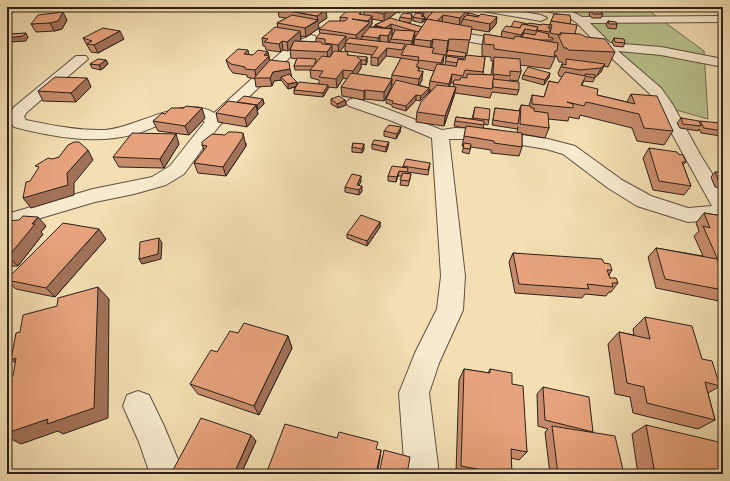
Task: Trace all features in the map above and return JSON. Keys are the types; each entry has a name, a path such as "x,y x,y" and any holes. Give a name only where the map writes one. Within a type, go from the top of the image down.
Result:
{"street":[{"path":"354,103 392,114 440,135 455,133 485,134 548,144 569,150 615,184 644,201 688,216 723,208 656,91 606,46 580,20 567,12 542,12 476,7"},
{"path":"669,7 688,20"},
{"path":"580,20 723,19"},
{"path":"463,37 526,46"},
{"path":"7,221 93,196 134,188 159,181 176,170 212,124 230,109 280,59 292,49 311,40"},
{"path":"590,47 606,46 689,55 723,63"},
{"path":"81,59 20,110 16,117 20,124 100,135 137,129 177,114 191,113 205,114 213,120 212,124"},
{"path":"422,474 414,393 425,362 450,310 453,276 440,135"},
{"path":"138,406 153,437 167,474"}],"green space":[{"path":"564,7 644,7 704,51 708,119 676,110 648,80"}],"building":[{"path":"281,7 308,7 326,10 317,16 278,9"},
{"path":"369,7 394,7 384,14 364,10"},
{"path":"407,7 426,7 435,9 427,8 425,10"},
{"path":"448,7 469,8 460,18 443,15 437,21 425,20 433,12 424,11 427,8 444,10"},
{"path":"348,10 361,12 359,14 372,16 368,21 352,19 370,22 356,35 319,29 329,21 345,21 348,18 340,17"},
{"path":"590,11 599,11 603,14 594,14"},
{"path":"63,12 58,21 31,24 38,15"},
{"path":"403,13 412,14 411,19 400,17"},
{"path":"416,13 423,14 421,16 425,17 423,19 413,17"},
{"path":"470,13 479,16 467,15"},
{"path":"481,14 497,17 490,24 463,19 467,15 478,17"},
{"path":"554,14 570,15 570,24 551,21"},
{"path":"292,15 318,20 305,28 277,23"},
{"path":"390,18 422,27 418,32 391,24 385,28 375,25"},
{"path":"427,19 472,27 470,40 449,39 448,41 433,39 431,41 414,39"},
{"path":"514,21 528,24 522,24 520,28 511,27"},
{"path":"551,21 577,25 575,34 560,33 560,35 550,33 552,25 550,24"},
{"path":"608,21 616,22 617,24 609,24"},
{"path":"529,23 550,25 548,28 551,28 549,32 537,30 538,27 527,25"},
{"path":"522,24 538,27 536,31 525,29 521,35 502,31 506,26 520,28"},
{"path":"275,27 300,31 287,42 282,41 279,44 264,42 268,39 262,38"},
{"path":"370,27 392,29 388,36 380,35 378,38 362,36"},
{"path":"103,28 120,31 94,45 87,44 92,41 83,38"},
{"path":"395,30 415,31 412,41 391,39"},
{"path":"537,31 549,34 548,37 553,38 553,40 540,40 522,37 524,33 535,35"},
{"path":"26,33 23,36 7,38 10,34"},
{"path":"320,33 346,36 338,45 325,43 325,39 316,38"},
{"path":"560,33 580,34 586,37 605,39 615,52 568,50 567,48 564,48 558,35 561,35"},
{"path":"484,34 514,39 515,36 558,43 557,51 555,51 554,57 494,49 494,45 484,44"},
{"path":"349,38 405,44 402,50 387,48 378,58 371,57 378,47 345,43"},
{"path":"614,38 624,39 625,43 615,42"},
{"path":"294,41 321,42 322,44 332,45 327,52 290,50"},
{"path":"407,44 434,48 432,53 444,55 441,63 418,60 419,57 401,55"},
{"path":"238,49 248,50 244,54 253,55 258,50 268,52 264,55 269,56 255,70 245,69 245,67 231,64 226,60"},
{"path":"448,50 466,53 465,57 446,55"},
{"path":"334,51 348,52 347,55 357,56 361,60 353,71 343,70 336,79 319,77 323,71 310,70 322,56 330,57"},
{"path":"466,55 485,57 483,72 465,70 463,76 452,74 449,84 430,81 437,64 456,67 458,59 465,60"},
{"path":"447,56 464,59 458,59 457,63 445,61"},
{"path":"357,57 367,57 366,60 361,60"},
{"path":"494,57 520,59 521,72 510,71 510,76 493,74"},
{"path":"297,58 316,59 314,66 294,66"},
{"path":"401,58 419,61 416,67 419,67 418,71 423,71 419,79 392,75"},
{"path":"98,59 106,60 99,65 90,64"},
{"path":"566,59 605,64 601,68 580,70 562,67 562,64 566,65"},
{"path":"270,60 289,62 290,69 273,72 270,78 254,78"},
{"path":"528,67 550,73 545,80 523,75"},
{"path":"565,72 586,76 581,85 598,89 597,95 635,104 631,94 657,96 673,131 644,128 639,114 586,102 584,106 567,102 573,104 573,108 532,104 532,95 544,97 549,81 558,83"},
{"path":"351,73 392,79 384,92 364,91 341,87"},
{"path":"289,74 297,82 288,84 281,77"},
{"path":"467,74 494,75 492,89 453,84 454,80 460,80 461,77 467,78"},
{"path":"585,74 595,75 595,78 585,76"},
{"path":"55,77 87,78 71,93 38,91"},
{"path":"493,79 519,82 519,90 493,87"},
{"path":"396,80 429,88 421,96 416,95 406,106 392,103 393,101 386,99"},
{"path":"299,82 328,85 323,93 294,90"},
{"path":"437,85 456,87 445,116 417,112 421,102"},
{"path":"244,96 263,99 257,105 237,102"},
{"path":"339,96 345,100 337,104 331,99"},
{"path":"228,101 256,105 245,118 216,113"},
{"path":"521,105 531,106 531,108 534,108 534,111 548,113 549,128 520,124"},
{"path":"186,106 202,108 185,126 153,121 162,113 165,114 171,108 184,108"},
{"path":"475,107 490,109 489,120 473,118"},
{"path":"495,108 520,111 518,124 493,120"},
{"path":"456,117 484,121 484,125 455,121"},
{"path":"681,118 699,121 701,126 683,124"},
{"path":"700,121 720,123 723,131 704,128"},
{"path":"389,125 401,127 397,134 384,131"},
{"path":"466,126 522,133 522,147 494,143 494,141 464,136"},
{"path":"228,132 243,133 243,137 223,167 194,163 207,146 202,145 202,142 212,134 225,135"},
{"path":"132,133 176,134 160,159 113,157"},
{"path":"374,140 389,142 386,147 372,144"},
{"path":"74,142 79,142 88,150 67,173 68,185 23,198 26,182 30,181 39,167 35,166 48,158 52,159 59,157 68,145"},
{"path":"353,143 364,144 362,149 352,147"},
{"path":"464,143 471,144 470,149 463,148"},
{"path":"649,148 677,152 678,154 683,155 686,162 682,162 691,186 659,181"},
{"path":"406,159 430,163 428,170 403,166"},
{"path":"392,166 408,168 407,172 399,171 397,177 388,176"},
{"path":"715,172 723,173 723,182 719,182"},
{"path":"403,173 411,174 409,181 400,180"},
{"path":"352,174 361,176 357,185 362,186 359,190 345,187"},
{"path":"704,213 723,216 723,259 717,258 703,226 710,228"},
{"path":"361,215 380,222 367,241 347,234"},
{"path":"23,216 38,217 32,224 35,224 7,257 7,221 19,220"},
{"path":"63,223 99,229 46,288 7,280 7,279"},
{"path":"159,238 158,254 139,259 140,242"},
{"path":"656,248 717,259 723,274 723,290 665,279"},
{"path":"513,253 602,259 604,263 610,264 612,270 607,270 610,278 616,278 618,283 612,283 613,287 587,284 589,289 519,284"},
{"path":"98,287 94,408 47,424 48,419 7,433 7,383 8,377 13,376 16,358 11,360 16,333 20,332 23,315 57,306 58,298"},
{"path":"645,317 692,326 702,359 712,361 720,386 705,382 715,420 647,403 644,387 627,383 619,332 650,339"},
{"path":"244,323 288,336 254,406 190,384 211,350 217,352 230,331 238,333"},
{"path":"464,369 490,373 490,369 512,373 512,384 523,386 527,452 511,449 512,474 503,474 461,466"},
{"path":"543,387 589,397 593,432 545,420"},
{"path":"201,418 251,435 234,474 183,474 173,470"},
{"path":"285,424 337,438 339,432 378,442 376,449 381,450 376,474 266,474"},
{"path":"646,425 723,443 723,474 655,474"},
{"path":"552,426 615,436 624,474 558,474"},
{"path":"384,450 410,457 407,474 379,474"}]}
